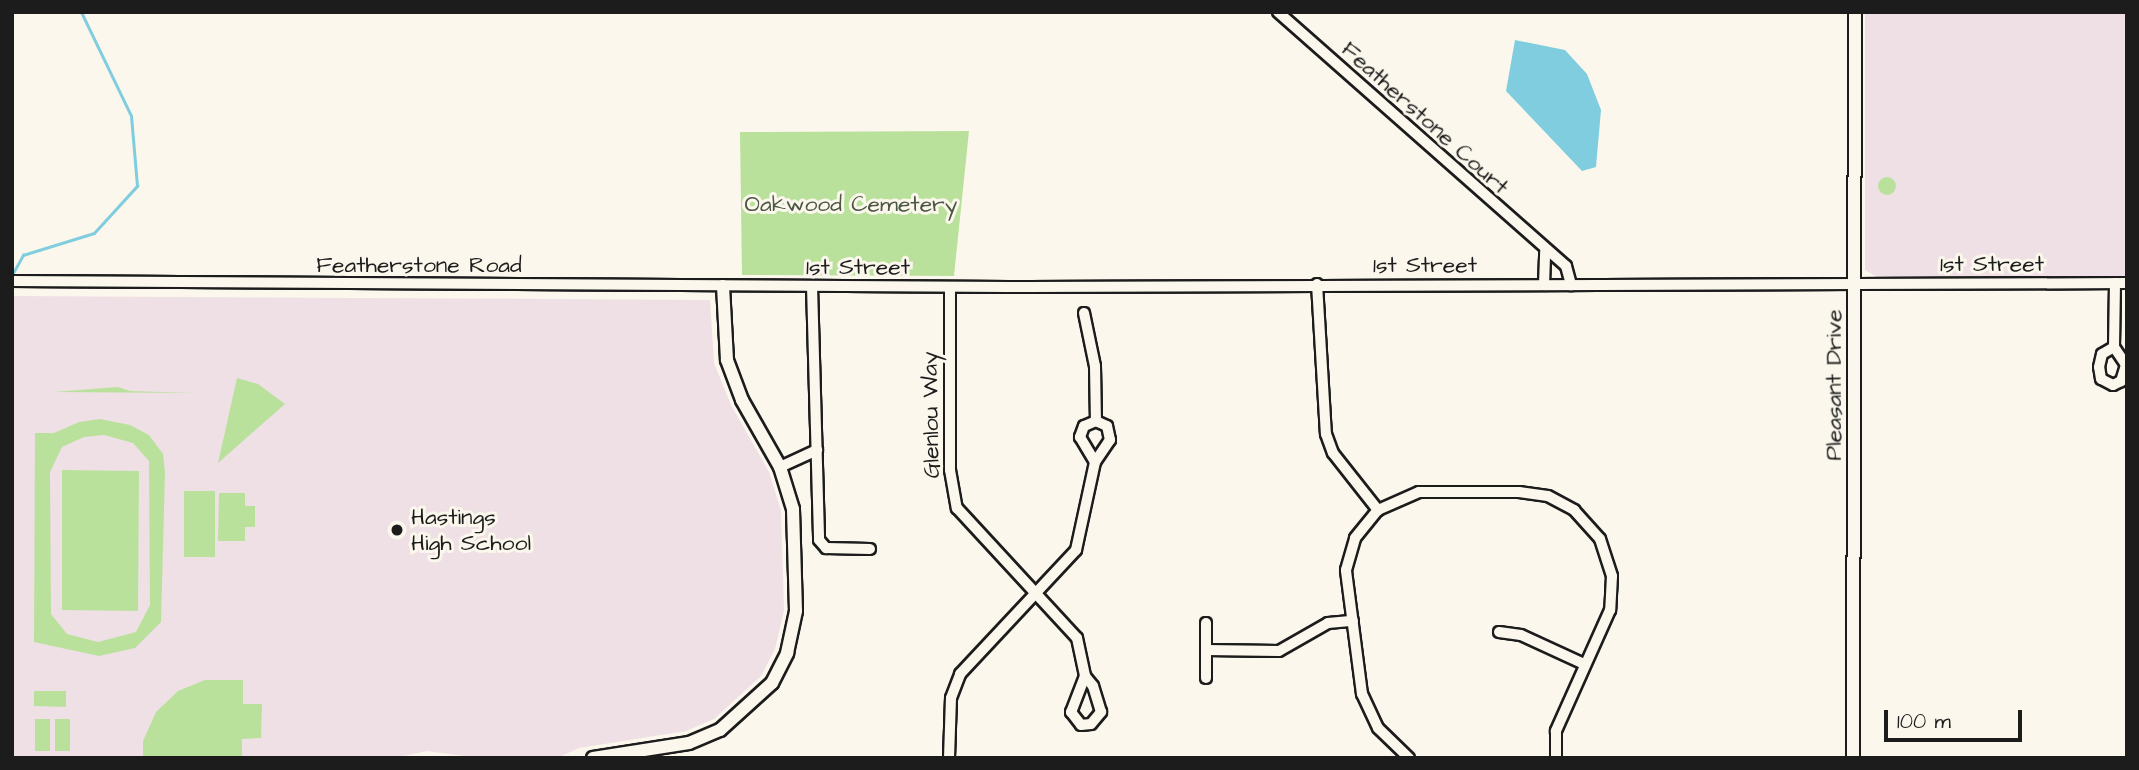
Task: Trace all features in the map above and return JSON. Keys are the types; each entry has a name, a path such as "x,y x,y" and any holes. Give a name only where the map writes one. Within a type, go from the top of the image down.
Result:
{"street":[{"name":"Featherstone Court","path":"1278,12 1545,252 1566,266 1571,285"},
{"name":"Pleasant Drive","path":"1853,758 1855,12"},
{"path":"1544,285 1545,252"},
{"name":"Featherstone Road","path":"12,281 723,286"},
{"path":"2114,347 2115,283"},
{"name":"1st Street","path":"723,286 2127,283"},
{"path":"1317,284 1326,434 1333,453 1378,510"},
{"path":"593,758 689,743 720,730 772,683 787,653 796,611 793,509 780,467 742,400 727,360 723,286"},
{"path":"812,286 821,546 870,549"},
{"name":"Glenlou Way","path":"950,287 951,489 966,521 1077,638 1085,677 1093,685 1101,712 1091,724 1081,725 1072,717 1070,704 1085,677"},
{"path":"1084,313 1095,366 1096,421"},
{"path":"1095,462 1080,437 1084,426 1096,421"},
{"path":"949,758 954,684 971,660 1036,595 1076,550 1095,462 1111,433 1096,421"},
{"path":"780,467 817,450"},
{"path":"1409,758 1368,712 1346,570 1355,538 1378,510 1419,492 1519,492 1548,496 1574,510 1600,539 1612,576 1609,610 1582,663 1556,731 1556,758"},
{"path":"1206,650 1279,651 1328,623 1353,621"},
{"path":"1206,623 1206,678"},
{"path":"1499,632 1521,635 1582,663"}],"shaded area":[{"path":"1865,12 2127,12 2127,276 1877,277 1865,270"},
{"name":"Hastings High School","path":"12,296 710,300 714,363 731,405 769,472 781,511 784,610 775,649 761,676 714,719 686,731 579,748 557,758 479,758 427,751 394,758 12,758"}],"green space":[{"name":"Oakwood Cemetery","path":"969,131 954,276 742,275 740,132"},
{"path":"1887,177 1893,180 1896,186 1893,192 1887,195 1881,192 1878,186 1881,180"},
{"path":"237,378 258,384 285,404 218,463"},
{"path":"118,387 130,391 193,393 54,392"},
{"path":"100,419 130,425 149,435 163,454 165,472 161,622 135,648 99,656 34,642 35,433 54,433 79,422","holes":["104,435 133,443 149,461 150,605 136,632 98,642 67,634 51,614 50,472 62,447 84,437"]},
{"path":"62,470 139,471 138,611 62,610"},
{"path":"184,491 215,491 215,557 184,557"},
{"path":"219,493 245,493 245,506 255,506 255,527 245,527 245,541 218,541"},
{"path":"205,680 243,680 243,704 262,704 261,738 242,739 242,758 143,758 143,741 156,712 178,691"},
{"path":"34,691 66,691 66,707 34,706"},
{"path":"35,719 50,719 50,751 35,751"},
{"path":"55,719 70,719 70,751 55,751"}],"water":[{"path":"1515,40 1565,50 1587,74 1601,110 1596,167 1582,171 1506,91"}],"waterway":[{"path":"12,275 23,255 94,233 137,186 131,116 81,12"}],"place":[{"name":"Hastings High School","path":"397,530"}]}
